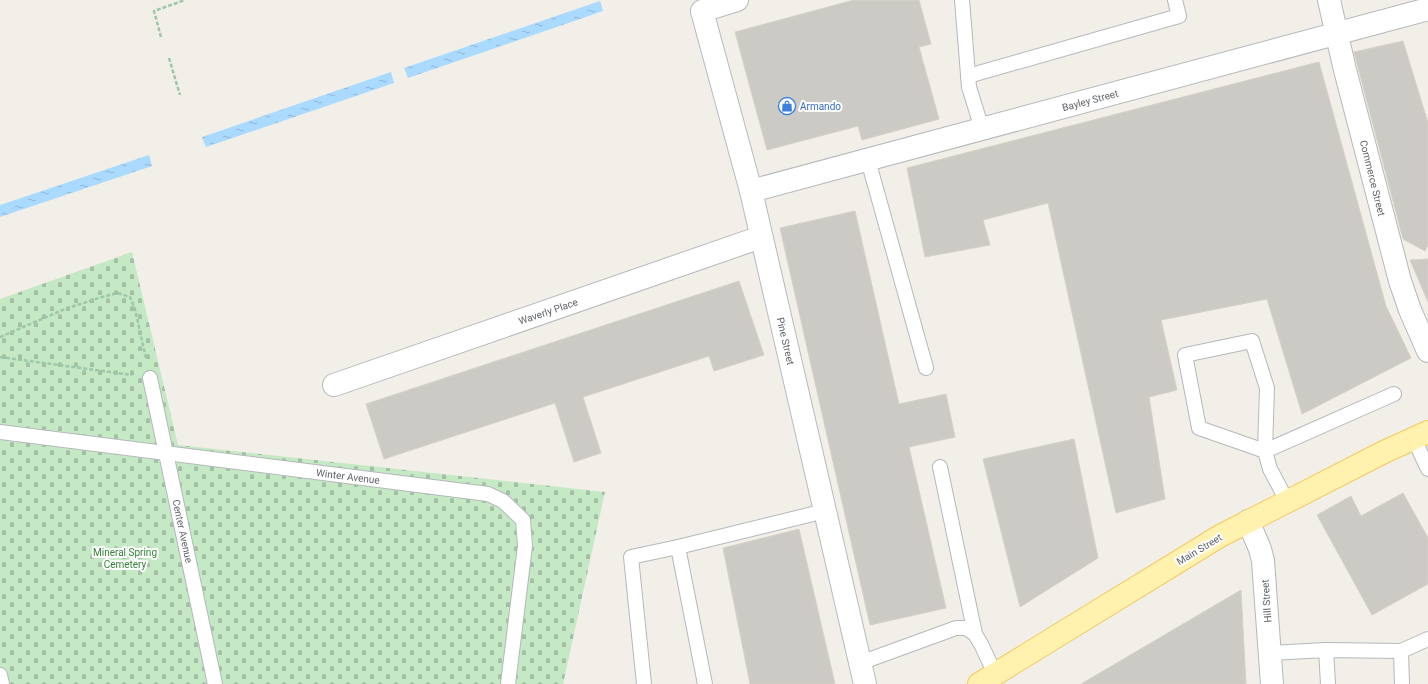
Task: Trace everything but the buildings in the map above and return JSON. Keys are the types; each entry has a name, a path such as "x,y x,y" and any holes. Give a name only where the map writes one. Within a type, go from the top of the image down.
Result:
{"main road":[{"name":"Main Street","path":"987,679 1184,557 1248,521 1421,435"}],"street":[{"path":"701,6 737,0"},
{"name":"Commerce Street","path":"1329,0 1400,281 1410,310 1428,351"},
{"name":"Pine Street","path":"701,6 751,191 865,684"},
{"name":"Bayley Street","path":"751,191 1428,9"},
{"name":"Waverly Place","path":"334,385 762,237"},
{"name":"Hill Street","path":"1248,521 1260,549 1263,561 1272,684"}],"lane":[{"path":"962,0 969,87 982,129"},
{"path":"968,76 1180,16 1175,0"},
{"path":"1426,0 1428,4"},
{"path":"868,160 926,368"},
{"path":"1287,502 1270,469 1265,452 1266,388 1252,341 1185,355 1199,428 1265,452 1394,394"},
{"name":"Center Avenue","path":"150,378 215,684"},
{"name":"Winter Avenue","path":"0,432 488,494 503,501 523,520 525,546 508,684"},
{"path":"1421,435 1428,469"},
{"path":"940,467 975,634 982,646 987,679"},
{"path":"644,684 631,557 825,511"},
{"path":"678,547 705,684"},
{"path":"860,663 956,628 966,628 975,634"},
{"path":"1270,653 1326,650 1401,651 1428,639"},
{"path":"1326,650 1328,684"},
{"path":"1401,651 1402,684"},
{"path":"0,675 2,684"}],"path":[{"path":"161,37 154,11 185,0"},
{"path":"169,58 180,95"},
{"path":"0,337 65,309 118,293 130,297 135,309 150,378 0,358"}],"green space":[{"name":"Mineral Spring Cemetery","path":"132,252 178,445 605,492 563,684 0,684 0,299"}],"water":[{"path":"600,1 603,11 408,78 404,68"},
{"path":"391,72 394,83 206,147 202,137"},
{"path":"149,155 152,166 0,217 0,205"}],"place":[{"name":"Armando","path":"787,106"}]}
